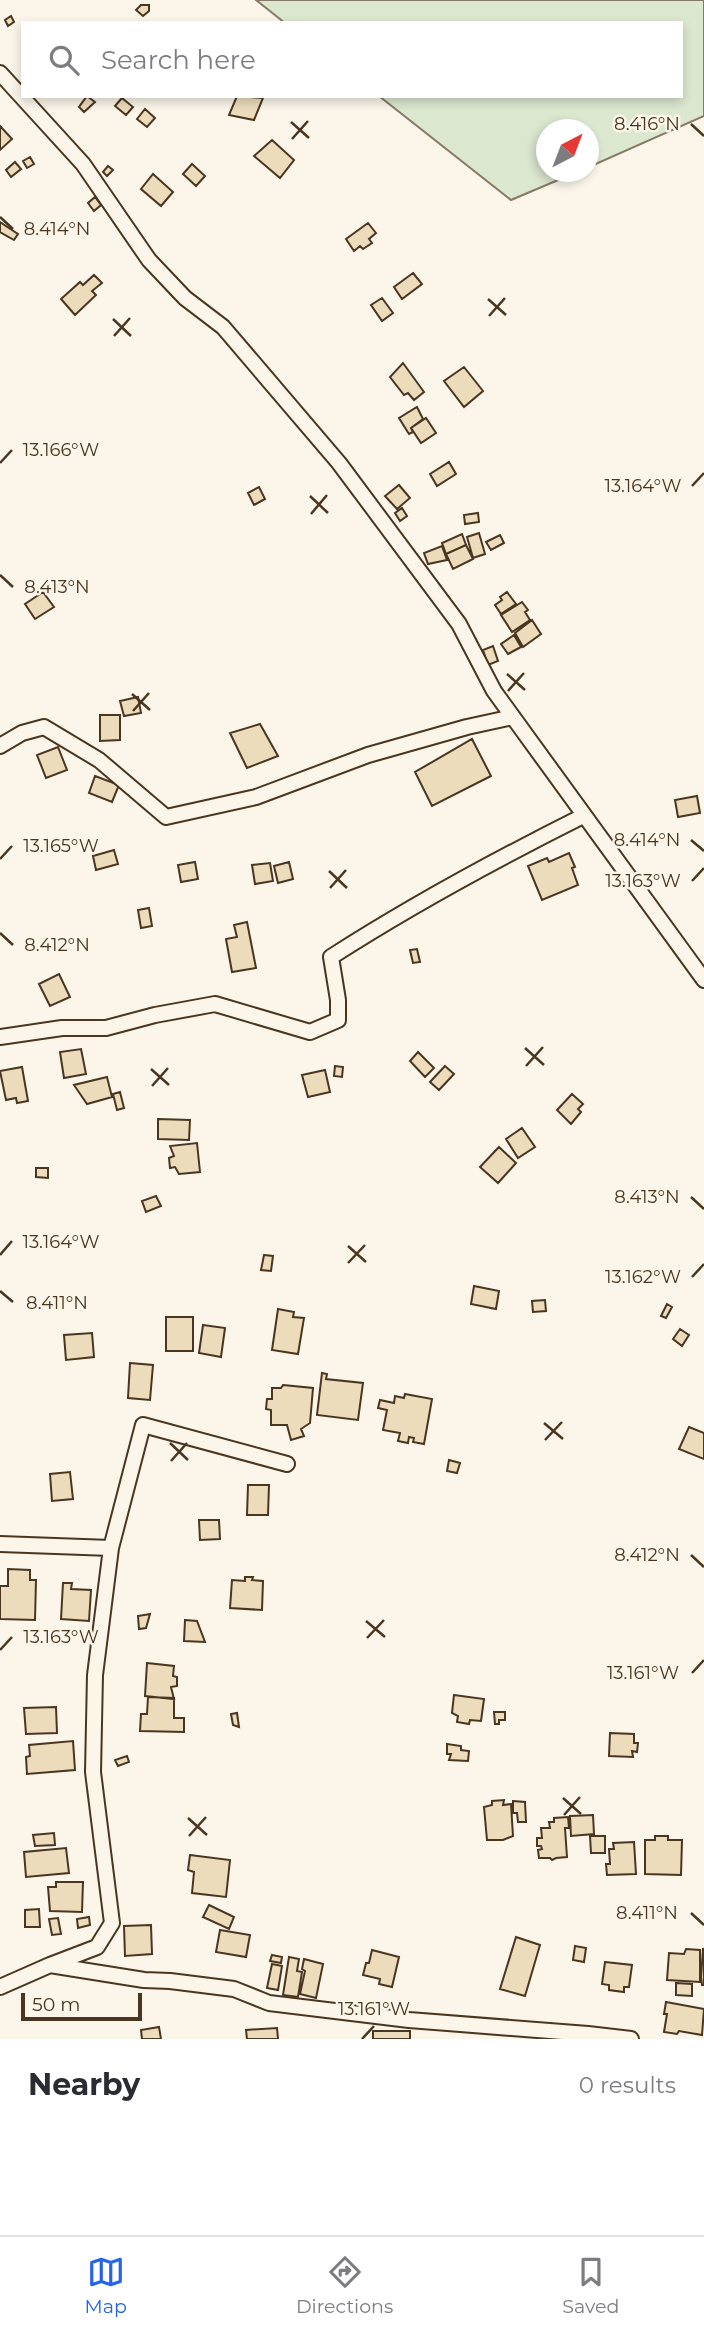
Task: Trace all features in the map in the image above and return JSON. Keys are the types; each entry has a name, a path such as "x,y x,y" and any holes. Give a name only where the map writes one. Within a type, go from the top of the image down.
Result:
{"street":[{"path":"0,73 21,96"},
{"path":"23,98 83,164 149,260 185,298 223,327 339,463 459,624 494,691 704,980"},
{"path":"0,746 22,733 44,727 99,760 166,817 256,797 368,755 513,717"},
{"path":"0,1037 62,1028 106,1028 155,1015 215,1004 310,1032 338,1020 338,1000 331,957 481,867 583,816"},
{"path":"0,1987 97,1947 112,1923 93,1772 95,1675 111,1548 143,1425 287,1464"},
{"path":"0,1544 111,1548"},
{"path":"50,1965 144,1980 234,1989 269,2003 409,2020 631,2039"}],"green space":[{"path":"256,0 704,0 704,116 599,163 599,119 536,119 536,182 553,182 511,200 382,98 683,98 683,21 282,21"}],"building":[{"path":"141,5 149,5 149,11 143,16 136,10"},
{"path":"11,16 14,22 8,26 5,20"},
{"path":"86,98 95,102 84,112 79,107"},
{"path":"122,98 133,107 126,115 115,106"},
{"path":"236,98 263,98 254,120 229,115"},
{"path":"145,109 155,118 147,127 137,119"},
{"path":"0,126 12,139 0,150"},
{"path":"272,140 294,160 280,178 254,156"},
{"path":"30,157 34,164 27,168 23,161"},
{"path":"15,162 21,169 11,177 6,170"},
{"path":"192,164 205,176 196,186 183,174"},
{"path":"108,166 113,170 107,176 103,172"},
{"path":"153,174 173,192 161,206 141,189"},
{"path":"95,197 101,205 94,211 88,203"},
{"path":"0,222 18,234 14,240 0,232"},
{"path":"368,223 376,233 369,239 372,243 363,249 360,246 354,251 346,239"},
{"path":"413,273 422,284 402,299 394,287"},
{"path":"94,275 102,283 92,291 96,295 75,315 61,299 80,282 83,285"},
{"path":"382,298 393,313 382,321 371,305"},
{"path":"403,363 424,392 414,400 408,393 404,395 390,377"},
{"path":"464,367 483,391 464,407 444,381"},
{"path":"417,407 423,419 411,428 413,432 409,434 399,418"},
{"path":"426,418 436,433 421,443 411,428"},
{"path":"449,462 456,474 437,486 430,474"},
{"path":"399,485 410,498 397,509 385,496"},
{"path":"259,487 265,499 254,505 248,493"},
{"path":"402,508 407,516 400,521 395,513"},
{"path":"478,513 479,522 465,524 464,515"},
{"path":"479,533 485,554 473,558 467,537"},
{"path":"462,534 466,545 446,554 442,543"},
{"path":"500,535 504,543 491,550 486,542"},
{"path":"466,545 473,559 453,569 446,554"},
{"path":"442,546 447,560 428,564 424,553"},
{"path":"43,592 54,607 35,619 25,604"},
{"path":"507,592 516,604 501,614 495,605"},
{"path":"522,602 528,610 525,612 530,620 512,632 501,615"},
{"path":"532,620 541,634 523,647 515,633"},
{"path":"514,635 521,647 508,654 501,644"},
{"path":"493,646 498,661 488,665 483,650"},
{"path":"138,697 141,713 124,716 120,701"},
{"path":"100,715 120,715 120,740 100,741"},
{"path":"260,724 278,756 247,768 230,733"},
{"path":"472,739 491,776 432,806 415,772"},
{"path":"58,747 67,770 46,778 37,755"},
{"path":"95,776 119,785 112,802 89,793"},
{"path":"697,796 700,813 678,817 675,800"},
{"path":"114,850 118,864 96,870 93,856"},
{"path":"569,853 578,885 542,900 528,866 547,858 549,862"},
{"path":"195,862 198,879 181,882 178,865"},
{"path":"289,862 293,879 278,883 274,866"},
{"path":"270,863 273,881 255,884 252,865"},
{"path":"149,908 152,926 141,928 138,910"},
{"path":"247,922 256,968 232,972 226,939 237,937 234,925"},
{"path":"417,949 420,962 413,963 410,950"},
{"path":"59,974 70,997 50,1006 39,984"},
{"path":"81,1049 86,1074 64,1078 60,1052"},
{"path":"418,1052 434,1068 425,1077 410,1061"},
{"path":"335,1066 343,1067 342,1077 334,1076"},
{"path":"445,1066 454,1074 439,1090 430,1082"},
{"path":"22,1067 28,1101 17,1103 16,1098 6,1100 0,1071"},
{"path":"325,1070 330,1092 308,1097 302,1075"},
{"path":"107,1077 112,1097 87,1104 74,1085"},
{"path":"120,1092 124,1108 117,1110 113,1094"},
{"path":"572,1094 583,1104 578,1109 581,1112 571,1124 557,1110"},
{"path":"158,1119 190,1120 189,1140 158,1139"},
{"path":"522,1128 535,1147 518,1158 506,1139"},
{"path":"197,1143 200,1172 179,1174 175,1167 170,1168 169,1158 174,1156 170,1146"},
{"path":"499,1147 516,1163 498,1183 480,1167"},
{"path":"36,1168 48,1168 48,1178 36,1177"},
{"path":"156,1196 161,1206 146,1212 142,1201"},
{"path":"264,1255 273,1256 271,1271 261,1270"},
{"path":"474,1286 499,1291 496,1309 471,1304"},
{"path":"545,1300 546,1311 533,1312 532,1301"},
{"path":"667,1304 672,1307 666,1318 661,1316"},
{"path":"278,1309 294,1312 293,1317 304,1318 298,1354 272,1350"},
{"path":"166,1317 193,1317 193,1351 166,1351"},
{"path":"203,1325 225,1328 221,1357 199,1353"},
{"path":"680,1329 689,1335 682,1346 673,1339"},
{"path":"92,1333 94,1357 66,1360 64,1335"},
{"path":"130,1363 153,1365 150,1400 128,1398"},
{"path":"322,1373 327,1374 326,1379 363,1383 358,1420 317,1415"},
{"path":"283,1385 313,1388 310,1423 301,1429 304,1436 291,1440 287,1425 271,1425 271,1410 266,1409 267,1399 272,1399 272,1388 281,1388"},
{"path":"405,1394 432,1399 424,1444 413,1442 414,1438 409,1437 408,1443 398,1441 400,1433 383,1430 387,1410 378,1408 380,1400 394,1403 395,1396 404,1398"},
{"path":"689,1427 704,1433 704,1459 679,1449"},
{"path":"449,1460 460,1463 457,1473 447,1471"},
{"path":"70,1472 73,1499 52,1501 50,1474"},
{"path":"248,1485 269,1485 268,1515 247,1515"},
{"path":"199,1520 219,1520 220,1539 200,1540"},
{"path":"8,1569 30,1570 30,1580 36,1580 35,1620 0,1619 0,1586 8,1586"},
{"path":"245,1577 263,1581 262,1610 230,1608 232,1580 245,1581"},
{"path":"63,1583 72,1583 71,1589 91,1590 89,1621 61,1619"},
{"path":"150,1614 146,1628 139,1629 138,1616"},
{"path":"185,1620 197,1621 205,1642 184,1641"},
{"path":"147,1663 174,1666 173,1676 177,1677 177,1686 171,1687 174,1699 145,1696"},
{"path":"454,1695 484,1699 481,1721 470,1720 469,1724 457,1722 458,1716 452,1713"},
{"path":"148,1697 174,1698 174,1718 184,1718 184,1732 140,1731 141,1714 147,1714"},
{"path":"56,1707 57,1733 26,1734 24,1708"},
{"path":"494,1712 505,1712 505,1720 499,1720 499,1724 495,1724"},
{"path":"237,1713 239,1727 233,1725 231,1714"},
{"path":"610,1733 634,1734 634,1743 638,1743 637,1752 632,1751 633,1757 609,1756"},
{"path":"73,1741 75,1770 27,1774 26,1757 30,1756 29,1745"},
{"path":"447,1744 461,1746 461,1750 469,1751 468,1761 449,1760 451,1754 447,1754"},
{"path":"127,1756 129,1762 118,1766 115,1760"},
{"path":"504,1800 503,1805 511,1804 513,1836 503,1840 487,1840 484,1807 492,1805 492,1801"},
{"path":"513,1801 525,1802 526,1822 518,1822 517,1813 513,1813"},
{"path":"593,1815 594,1834 571,1836 570,1816"},
{"path":"568,1817 569,1828 565,1828 567,1857 552,1860 539,1858 538,1850 542,1849 537,1846 537,1838 542,1838 541,1828 550,1828 549,1822 554,1822 554,1818"},
{"path":"54,1833 55,1845 35,1846 33,1835"},
{"path":"590,1836 605,1836 605,1853 591,1853"},
{"path":"655,1836 682,1840 681,1875 645,1874 645,1840 655,1840"},
{"path":"634,1842 636,1874 607,1875 606,1864 610,1864 609,1849 614,1849 613,1843"},
{"path":"66,1848 69,1873 26,1877 24,1852"},
{"path":"190,1855 230,1860 226,1897 192,1893 194,1872 188,1870"},
{"path":"56,1882 83,1882 82,1912 50,1911 48,1887 56,1887"},
{"path":"209,1905 234,1917 229,1929 203,1917"},
{"path":"39,1909 40,1927 25,1927 25,1910"},
{"path":"89,1917 90,1925 78,1928 77,1919"},
{"path":"58,1918 61,1934 52,1935 49,1919"},
{"path":"151,1925 152,1954 125,1956 124,1926"},
{"path":"220,1930 250,1935 246,1957 216,1952"},
{"path":"516,1937 540,1945 525,1996 500,1989"},
{"path":"575,1946 586,1948 584,1962 573,1960"},
{"path":"686,1949 700,1950 700,1982 667,1980 669,1953 684,1954"},
{"path":"703,1949 704,1985 702,1985 701,1977"},
{"path":"372,1950 399,1957 392,1987 379,1984 380,1979 363,1975"},
{"path":"272,1955 282,1957 281,1963 270,1961"},
{"path":"289,1957 299,1959 297,1971 302,1972 298,1997 283,1995"},
{"path":"304,1959 323,1964 316,1998 300,1994 305,1971 302,1969"},
{"path":"605,1962 632,1965 629,1987 624,1987 624,1992 609,1990 609,1985 602,1984"},
{"path":"272,1964 282,1966 278,1990 267,1988"},
{"path":"676,1983 692,1984 692,1996 676,1995"},
{"path":"666,2002 704,2009 702,2035 679,2031 677,2034 664,2032"},
{"path":"159,2027 161,2039 142,2039 141,2030"},
{"path":"277,2028 278,2039 247,2039 246,2030"},
{"path":"373,2031 410,2031 410,2039 373,2039"}]}
